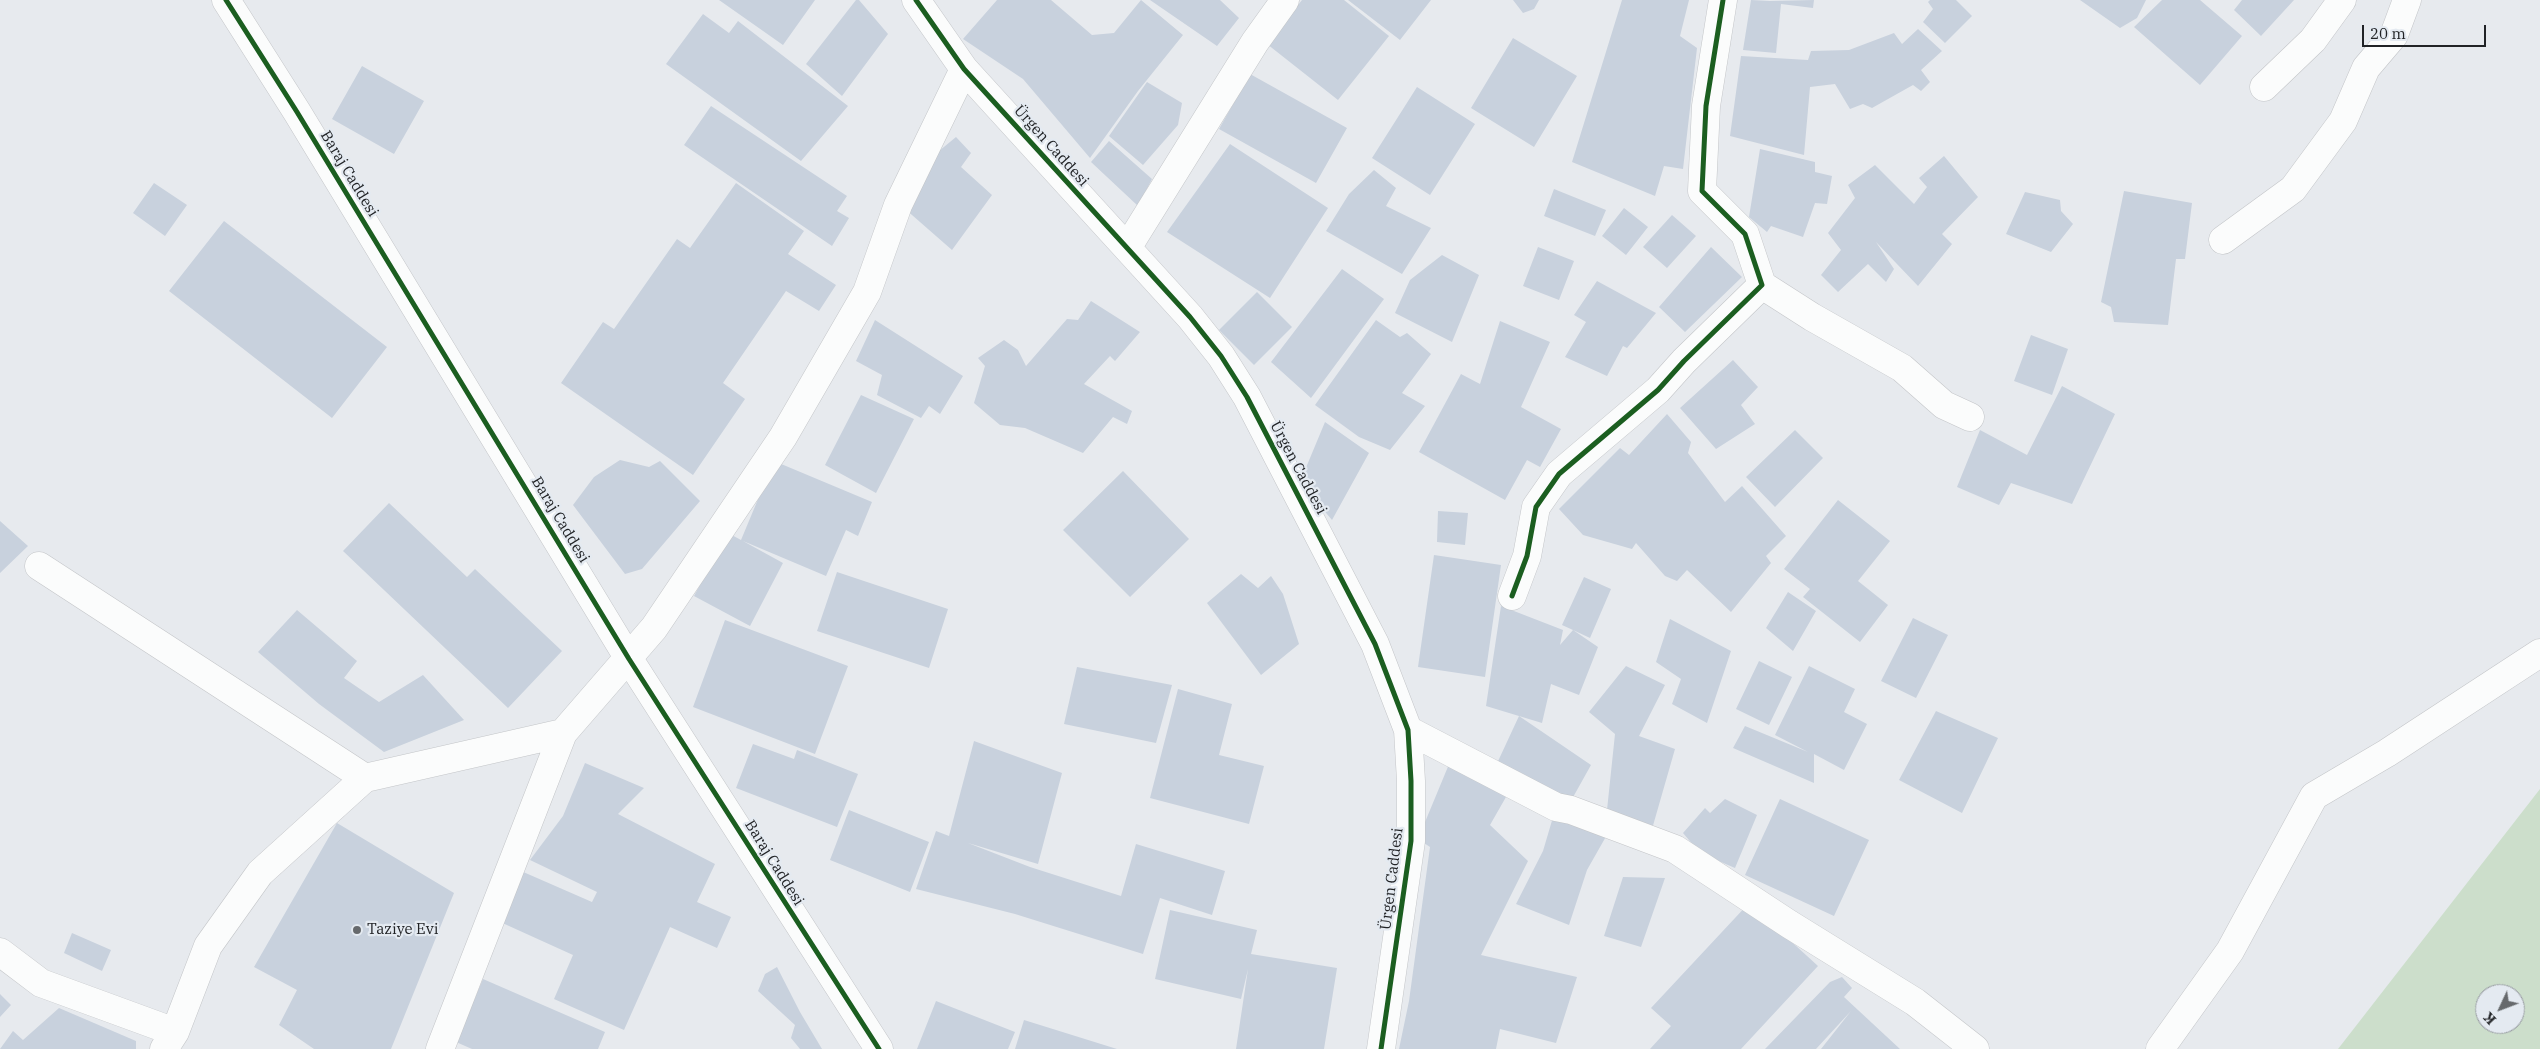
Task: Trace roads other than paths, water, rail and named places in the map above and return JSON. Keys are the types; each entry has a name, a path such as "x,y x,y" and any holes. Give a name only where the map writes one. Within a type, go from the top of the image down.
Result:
{"street":[{"name":"Baraj Caddesi","path":"226,0 297,112 629,658 879,1049"},
{"name":"Ürgen Caddesi","path":"916,0 964,69 1190,317 1221,356 1246,397 1354,600 1375,644 1408,730 1411,841 1381,1049"},
{"path":"1126,248 1255,42 1285,0"},
{"path":"1723,0 1706,106 1702,191 1745,234 1762,285 1812,317 1902,368 1944,405 1970,418"},
{"path":"2264,87 2314,40 2342,0"},
{"path":"2223,240 2293,189 2343,121 2366,68 2394,36 2407,0"},
{"path":"440,1049 563,733 654,628 782,437 867,292 898,205 964,69"},
{"path":"1512,596 1526,556 1536,507 1559,474 1658,390 1684,361 1762,285"},
{"path":"39,566 365,778"},
{"path":"2160,1049 2230,951 2314,796 2387,753 2540,653"},
{"path":"1408,730 1556,807 1571,810 1675,849 1789,924 1916,1002 1976,1049"},
{"path":"0,952 41,984 170,1041 208,946 260,873 365,778 563,733"}],"place":[{"name":"Taziye Evi","path":"357,930"}]}
